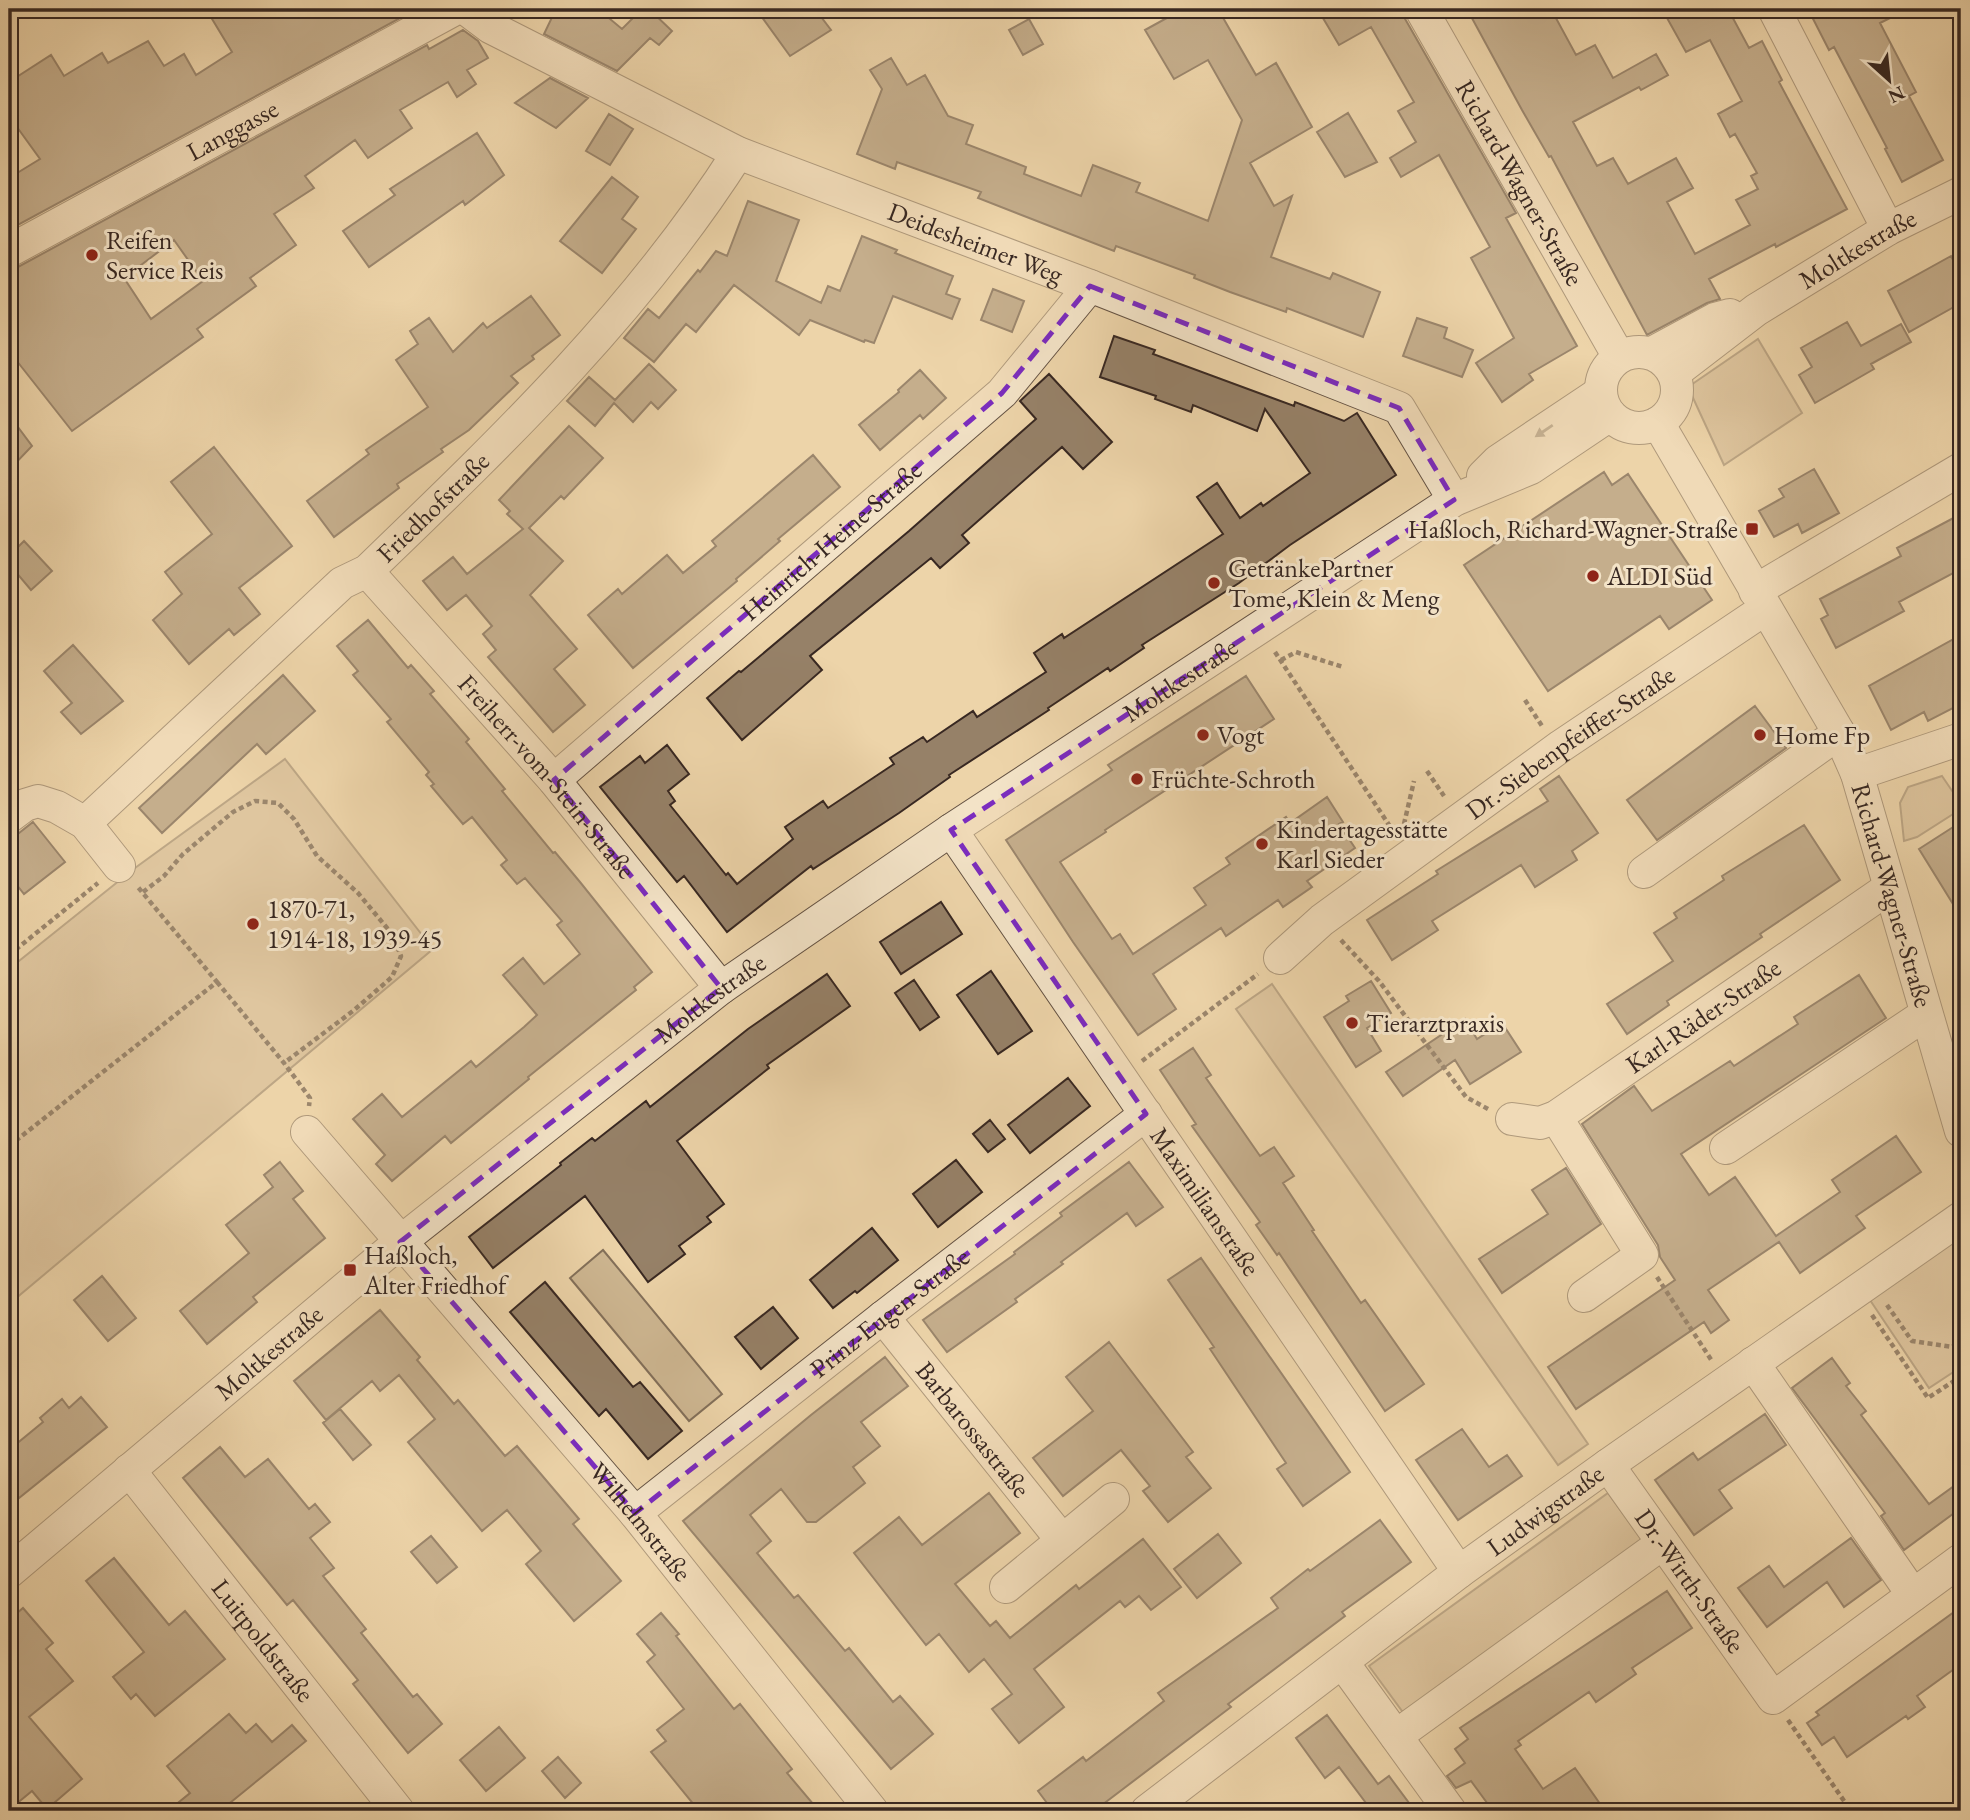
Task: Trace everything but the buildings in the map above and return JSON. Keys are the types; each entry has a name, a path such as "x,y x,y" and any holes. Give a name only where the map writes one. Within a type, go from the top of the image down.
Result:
{"street":[{"name":"Langgasse","path":"9,251 419,17 455,9"},
{"name":"Deidesheimer Weg","path":"466,9 490,27 738,153 1090,286 1399,408 1459,497"},
{"name":"Richard-Wagner-Straße","path":"1421,9 1619,357"},
{"path":"1773,9 1888,229"},
{"name":"Friedhofstraße","path":"85,823 342,583 367,571 579,361 678,242 738,153"},
{"name":"Moltkestraße","path":"1663,363 1888,229 1961,193"},
{"name":"Heinrich-Heine-Straße","path":"554,780 1002,393 1090,286"},
{"path":"1641,351 1663,363 1678,391 1669,415 1658,423 1637,428 1626,426 1606,404 1603,376 1619,357 1641,351"},
{"name":"Moltkestraße","path":"9,1572 400,1242 721,988 951,830 1459,497 1531,468 1606,404"},
{"name":"Richard-Wagner-Straße","path":"1658,423 1839,733 1857,774 1926,1014 1950,1052 1961,1131"},
{"name":"Dr.-Siebenpfeiffer-Straße","path":"1280,958 1322,919 1406,851 1561,746 1760,600 1961,469"},
{"name":"Freiherr-vom-Stein-Straße","path":"367,571 554,780 721,988"},
{"path":"1644,872 1839,733"},
{"path":"1857,774 1960,741"},
{"path":"9,817 25,804 38,801 57,807 85,823 119,866"},
{"name":"Maximilianstraße","path":"951,830 1459,1572"},
{"name":"Karl-Räder-Straße","path":"1512,1119 1540,1123 1556,1116 1889,888"},
{"path":"1726,1148 1926,1014"},
{"name":"Prinz-Eugen-Straße","path":"635,1513 1146,1114"},
{"path":"1556,1116 1642,1255 1584,1296"},
{"name":"Wilhelmstraße","path":"307,1132 635,1513 872,1811"},
{"name":"Ludwigstraße","path":"1147,1811 1459,1572 1961,1219"},
{"name":"Barbarossastraße","path":"883,1317 1062,1540"},
{"path":"1753,1363 1913,1595"},
{"name":"Dr.-Wirth-Straße","path":"1608,1465 1773,1698"},
{"name":"Luitpoldstraße","path":"129,1470 398,1811"},
{"path":"1006,1587 1113,1499"},
{"path":"1396,1736 1663,1543"},
{"path":"1773,1698 1961,1560"},
{"path":"1343,1663 1450,1811"}],"path":[{"path":"1259,629 1406,851"},
{"path":"1281,660 1296,652 1343,667"},
{"path":"1406,851 1404,821 1414,781"},
{"path":"143,892 233,812 255,801 278,803 293,819 317,856 358,893 392,933 401,956 392,976 353,1011 284,1063"},
{"path":"9,955 119,866 284,1063 310,1098"},
{"path":"1322,919 1378,981 1466,1097 1512,1119"},
{"path":"1122,1077 1280,958"},
{"path":"9,1146 217,982"},
{"path":"1642,1255 1726,1382"},
{"path":"1863,1286 1912,1341 1952,1347 1961,1341"},
{"path":"1863,1286 1928,1398 1954,1381"},
{"path":"1773,1698 1851,1811"}],"highlighted area":[{"path":"1090,286 1399,408 1454,500 951,830 1146,1114 635,1513 400,1242 721,988 554,780 1002,393"}],"shaded area":[{"path":"1758,339 1802,413 1724,465 1688,387"},
{"path":"285,759 433,949 9,1304 9,969 135,868"},
{"path":"1942,776 1961,804 1961,809 1917,837 1904,841 1900,803 1908,787"},
{"path":"1272,984 1588,1444 1558,1465 1236,1009"},
{"path":"1961,1237 1961,1367 1929,1388 1870,1300"},
{"path":"603,1250 722,1394 689,1421 570,1278"},
{"path":"1608,1493 1643,1541 1405,1715 1369,1666"}],"place":[{"name":"Reifen Service Reis","path":"92,255"},
{"name":"Haßloch, Richard-Wagner-Straße","path":"1752,529"},
{"name":"ALDI Süd","path":"1593,576"},
{"name":"GetränkePartner Tome, Klein & Meng","path":"1214,583"},
{"name":"Vogt","path":"1203,735"},
{"name":"Home Fp","path":"1760,735"},
{"name":"Früchte-Schroth","path":"1137,779"},
{"name":"Kindertagesstätte Karl Sieder","path":"1262,844"},
{"name":"1870-71, 1914-18, 1939-45","path":"253,924"},
{"name":"Tierarztpraxis","path":"1352,1023"},
{"name":"Haßloch, Alter Friedhof","path":"350,1270"}]}
